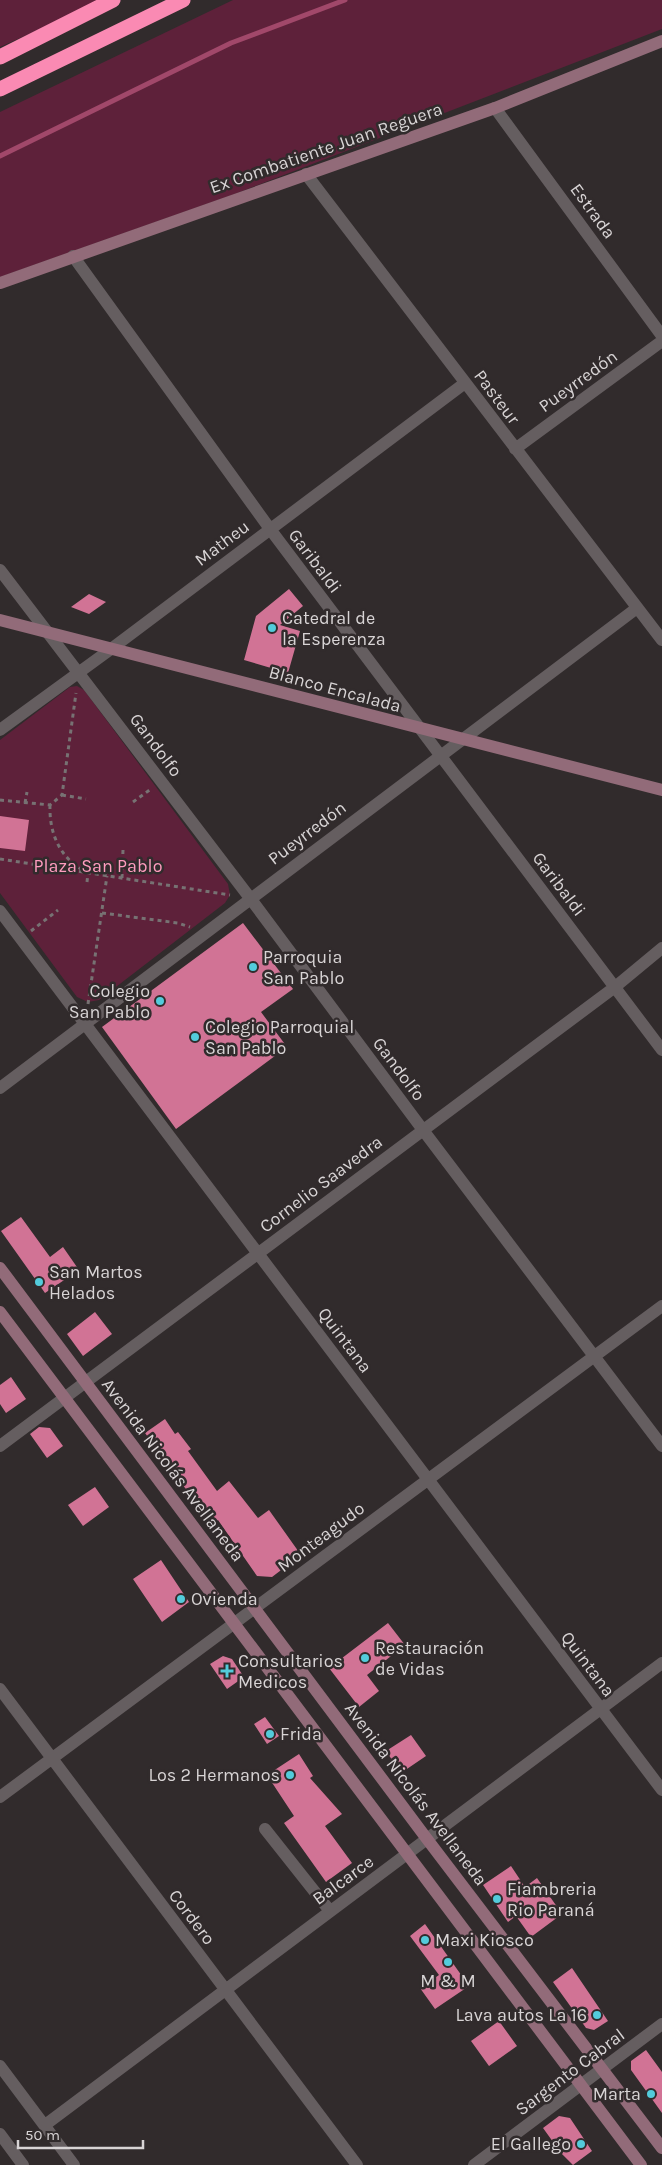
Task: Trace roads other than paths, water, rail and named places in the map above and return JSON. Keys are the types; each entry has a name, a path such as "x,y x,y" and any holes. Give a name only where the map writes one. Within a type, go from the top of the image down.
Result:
{"highway":[{"path":"0,57 113,0"},
{"path":"0,89 182,1"}],"main road":[{"name":"Ex Combatiente Juan Reguera","path":"0,283 495,108 662,40"},
{"name":"Blanco Encalada","path":"0,620 662,790"},
{"name":"Avenida Nicolás Avellaneda","path":"0,1268 256,1607 427,1839 662,2148"},
{"path":"0,1312 640,2165"}],"street":[{"name":"Estrada","path":"495,108 662,336"},
{"name":"Pasteur","path":"306,174 662,640"},
{"name":"Garibaldi","path":"73,256 270,529 662,1050"},
{"name":"Pueyrredón","path":"515,449 662,341"},
{"name":"Matheu","path":"0,730 465,383"},
{"name":"Gandolfo","path":"0,570 46,632 79,671 662,1446"},
{"name":"Pueyrredón","path":"0,1088 637,608"},
{"name":"Quintana","path":"0,911 662,1790"},
{"name":"Cornelio Saavedra","path":"0,1446 615,987 662,948"},
{"name":"Monteagudo","path":"0,1797 662,1306"},
{"name":"Balcarce","path":"45,2125 662,1663"},
{"name":"Cordero","path":"0,1689 357,2165"},
{"path":"266,1829 330,1911"},
{"name":"Sargento Cabral","path":"474,2165 662,2024"},
{"path":"0,2066 74,2165"},
{"path":"0,2134 23,2165"}],"waterway":[{"path":"0,156 231,43 345,0"}],"place":[{"name":"Catedral de la Esperenza","path":"272,628"},
{"name":"Parroquia San Pablo","path":"253,967"},
{"name":"Colegio San Pablo","path":"160,1001"},
{"name":"Colegio Parroquial San Pablo","path":"195,1037"},
{"name":"San Martos Helados","path":"39,1282"},
{"name":"Ovienda","path":"181,1599"},
{"name":"Restauración de Vidas","path":"365,1658"},
{"name":"Consultarios Medicos","path":"227,1671"},
{"name":"Frida","path":"270,1734"},
{"name":"Los 2 Hermanos","path":"290,1775"},
{"name":"Fiambreria Rio Paraná","path":"497,1899"},
{"name":"Maxi Kiosco","path":"425,1940"},
{"name":"M & M","path":"448,1962"},
{"name":"Lava autos La 16","path":"597,2015"},
{"name":"Marta","path":"651,2094"},
{"name":"El Gallego","path":"581,2144"}],"park label":[{"name":"Plaza San Pablo","path":"98,866"}]}
